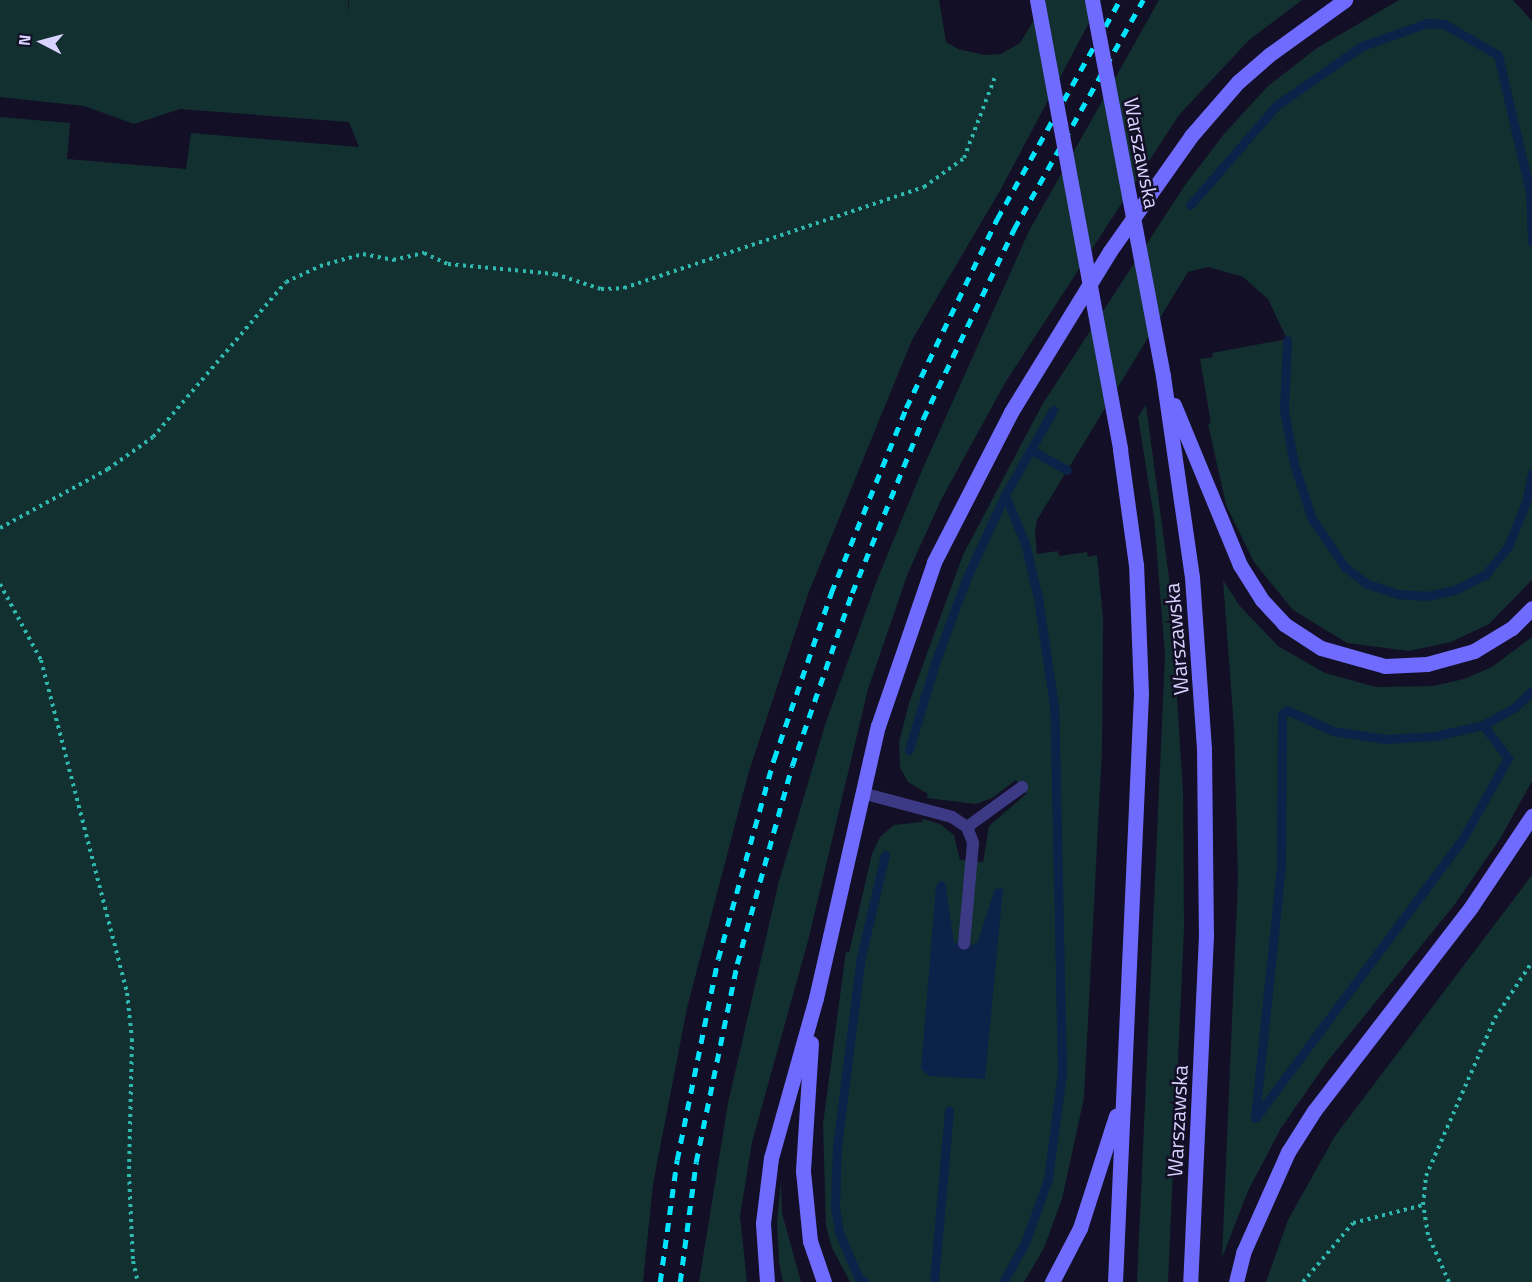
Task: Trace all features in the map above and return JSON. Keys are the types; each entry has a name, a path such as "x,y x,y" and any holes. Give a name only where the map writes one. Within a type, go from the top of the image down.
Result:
{"main road":[{"name":"Warszawska","path":"1037,0 1132,519 1141,653 1125,1075 1114,1282"},
{"name":"Warszawska","path":"1092,0 1163,376 1192,577 1204,749 1206,935 1190,1282"},
{"path":"767,1282 763,1230 767,1181 816,998 878,726 914,612 957,513 1011,412 1110,251 1191,136 1253,69 1303,27 1345,0"},
{"path":"1163,376 1240,565 1262,600 1284,624 1306,639 1364,663 1385,666 1428,664 1474,651 1512,628 1532,608"},
{"path":"1236,1282 1243,1253 1288,1152 1314,1111 1471,907 1532,816"},
{"path":"816,998 803,1171 810,1241 824,1282"},
{"path":"1052,1282 1093,1192 1107,1155 1125,1075"}],"lane":[{"path":"967,827 1022,787"},
{"path":"862,793 952,817 967,827 973,843 964,944"}],"path":[{"path":"0,528 108,469 153,437 286,282 320,266 363,254 393,260 424,252 448,264 555,274 601,289 624,288 924,187 964,158 996,74"},
{"path":"0,584 41,660 127,993 132,1039 129,1174 133,1261 138,1282"},
{"path":"1449,1282 1428,1235 1423,1205 1435,1150 1454,1116 1466,1079 1495,1018 1532,962"},
{"path":"1303,1282 1353,1223 1423,1205"}],"green space":[{"path":"0,0 348,0 348,14 349,0 939,0 946,42 958,49 984,55 1001,54 1020,43 1046,0 1101,0 1001,189 912,340 808,594 749,771 687,1008 653,1184 643,1282 0,1282 0,117 70,123 67,159 186,169 191,133 359,147 349,122 180,109 134,124 84,106 0,97"},
{"path":"1159,0 1302,0 1249,40 1179,115 1005,383 941,500 908,573 868,689 808,941 752,1142 740,1216 747,1282 699,1282 728,1103 779,881 826,722 877,580 923,468 1029,231"},
{"path":"1399,0 1513,0 1532,21 1532,580 1489,624 1451,642 1409,651 1347,643 1293,610 1254,562 1226,505 1208,424 1211,423 1200,359 1213,357 1212,353 1287,339 1268,299 1243,277 1208,267 1188,272 1037,520 1035,532 1037,554 1058,551 1059,556 1087,552 1088,557 1097,555 1103,619 1102,749 1084,1098 1062,1199 1044,1248 1024,1282 850,1282 832,1248 826,1226 823,1124 846,951 849,953 872,854 880,837 894,825 922,822 923,819 940,824 954,835 960,860 983,862 989,826 1026,794 1016,780 992,798 976,804 927,798 928,794 908,782 900,768 899,742 909,703 963,555 1042,405 1185,185 1224,134 1268,86 1317,48"},
{"path":"1146,405 1170,585 1183,793 1184,928 1168,1282 1137,1282 1165,655 1154,517 1138,417"},
{"path":"1223,580 1239,605 1278,646 1325,673 1376,687 1433,686 1464,679 1492,667 1532,637 1532,781 1500,839 1455,904 1327,1062 1281,1128 1248,1191 1222,1258 1238,879 1234,728"},
{"path":"1532,875 1532,1282 1266,1282 1288,1220 1335,1136"},
{"path":"781,1181 782,1213 801,1282 783,1282 779,1262 777,1221"}],"water":[{"path":"940,881 945,882 954,943 974,945 978,941 995,889 1003,888 985,1079 929,1076 921,1069 936,886"}],"waterway":[{"path":"1190,205 1277,105 1362,46 1427,23 1444,24 1498,55 1530,192 1532,242"},
{"path":"1287,340 1284,410 1294,464 1312,519 1345,567 1367,584 1398,594 1427,596 1455,590 1485,575 1508,547 1526,502 1532,473"},
{"path":"909,750 935,663 966,579 1005,495 1053,410"},
{"path":"1031,450 1067,470"},
{"path":"1003,1282 1025,1243 1048,1179 1062,1073 1054,706 1038,598 1025,543 1005,495"},
{"path":"1255,1118 1281,866 1282,714 1287,710 1333,731 1385,739 1435,736 1483,725 1515,707 1532,691"},
{"path":"1256,1117 1462,840 1508,758 1483,725"},
{"path":"865,1282 858,1277 839,1232 835,1206 837,1146 861,957 885,855"},
{"path":"934,1282 949,1111"}],"railway":[{"path":"660,1282 677,1160 718,959 774,759 831,593 906,408 997,219 1120,0"},
{"path":"680,1282 696,1162 737,964 792,766 852,593 923,419 1014,229 1143,0"}]}
